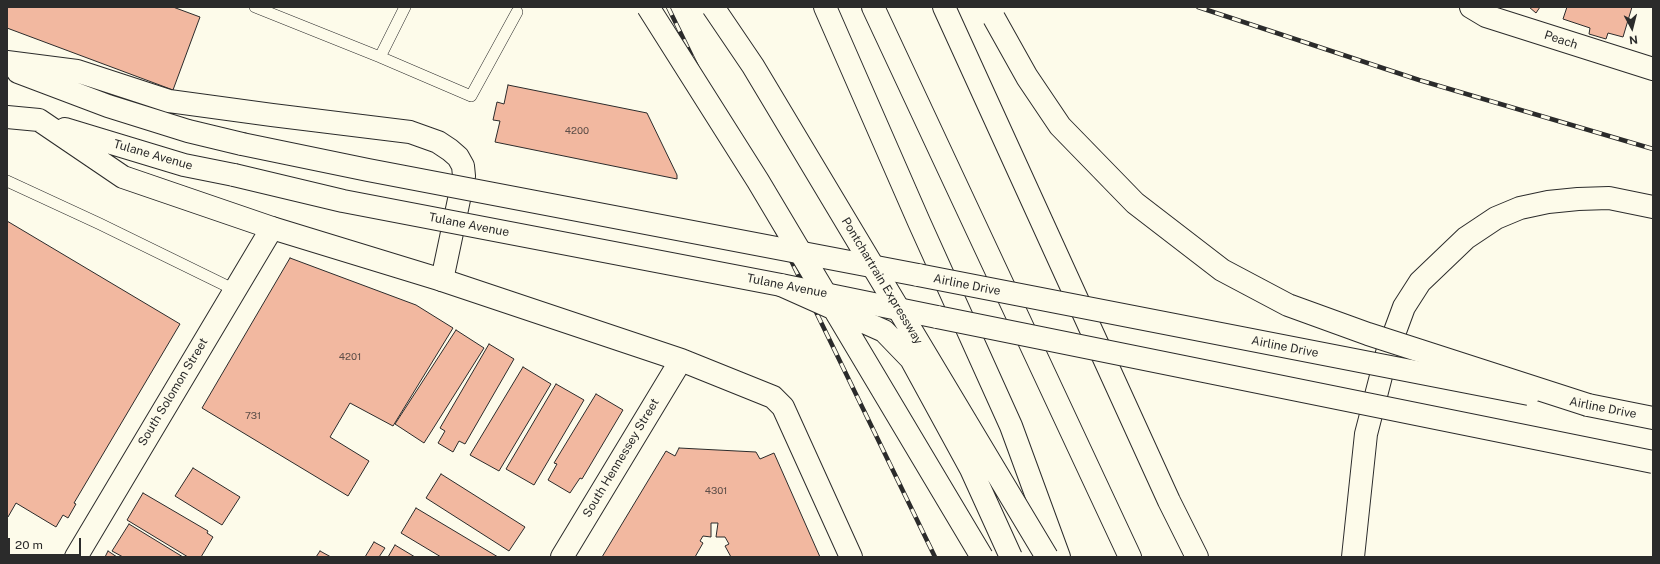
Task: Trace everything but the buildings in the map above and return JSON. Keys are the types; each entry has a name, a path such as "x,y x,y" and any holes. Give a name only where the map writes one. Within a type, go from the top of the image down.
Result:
{"main road":[{"path":"648,7 758,181 982,557"},
{"name":"Pontchartrain Expressway","path":"713,7 753,66 1047,557"},
{"path":"825,7 916,215 1011,426 1059,557"},
{"path":"873,7 1130,557"},
{"path":"944,7 1169,501 1197,557"},
{"path":"989,7 995,21 1027,77 1060,126 1135,203 1222,270 1288,305 1368,334 1588,405"},
{"name":"Peach","path":"1471,7 1486,16 1653,69"},
{"path":"7,62 77,71 169,101 410,132 438,142 458,157 463,166 464,176 442,280"},
{"name":"Airline Drive","path":"7,68 108,106 188,131 242,144 368,170 1653,418"},
{"name":"Tulane Avenue","path":"7,108 86,136 184,165 234,175 343,201 781,284 1653,462"},
{"path":"7,117 39,120 123,177 272,228 442,280 681,360 760,390 773,397 783,408 851,557"},
{"path":"1353,557 1366,434 1387,353 1404,307 1420,282 1466,238 1496,218 1520,208 1548,202 1601,198 1609,198 1653,207"},
{"name":"South Solomon Street","path":"76,557 272,228"},
{"path":"781,284 884,331 910,359 971,469 1012,557"},
{"name":"South Hennessey Street","path":"562,557 681,360"}],"lane":[{"path":"255,7 380,57 471,96 517,12"},
{"path":"380,57 405,7"},
{"path":"7,181 235,290"}],"railway":[{"path":"668,7 935,557"},
{"path":"1198,7 1419,80 1653,149"}]}
